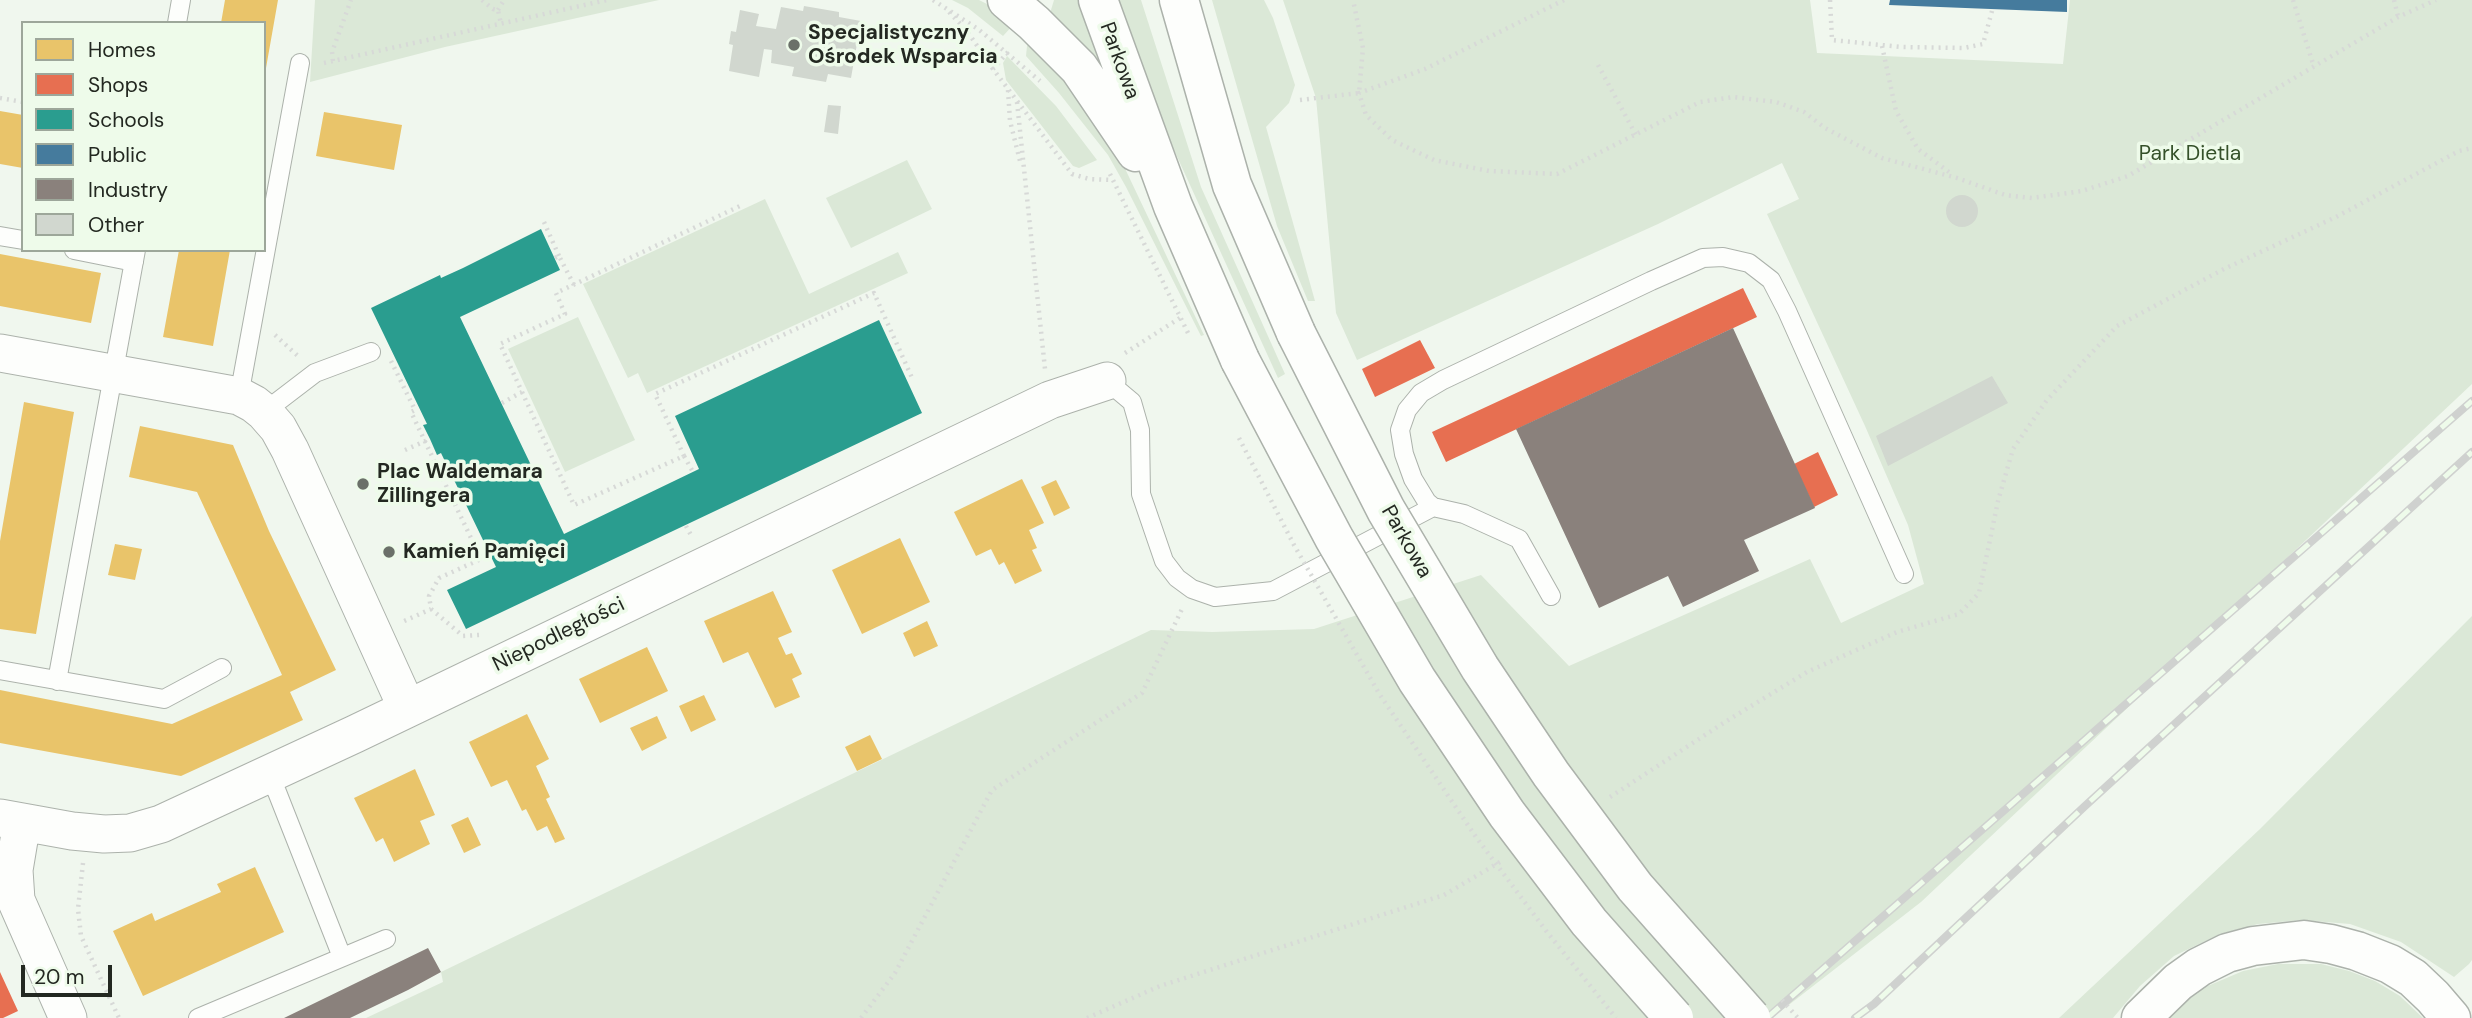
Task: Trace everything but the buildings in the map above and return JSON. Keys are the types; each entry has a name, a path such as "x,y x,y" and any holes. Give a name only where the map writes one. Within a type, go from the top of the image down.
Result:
{"street":[{"path":"1007,0 1079,68 1172,206"},
{"name":"Parkowa","path":"1098,0 1172,206 1240,360 1328,527 1417,680 1507,814 1581,911 1674,1018"},
{"name":"Parkowa","path":"1179,0 1232,185 1296,333 1386,510 1480,668 1551,774 1635,887 1766,1009"},
{"path":"0,353 251,404 278,428 290,450 407,708"},
{"name":"Niepodległości","path":"11,820 87,833 130,833 161,824 1050,400 1116,366"},
{"path":"11,820 16,900 68,1018"},
{"path":"2141,1018 2162,996 2199,967 2227,953 2279,942 2304,940 2357,951 2390,964 2413,978 2451,1018"}],"lane":[{"path":"177,21 181,0"},
{"path":"300,63 254,321 251,404 315,373 371,352"},
{"path":"0,236 21,240"},
{"path":"57,681 135,256 94,252"},
{"path":"1551,596 1519,539 1464,514 1433,508 1427,502 1413,479 1404,454 1400,430 1407,410 1421,393 1703,258 1723,257 1749,262 1771,280 1904,574"},
{"path":"1116,366 1132,402 1140,430 1141,494 1164,561 1177,578 1192,589 1215,597 1273,592 1433,508"},
{"path":"0,670 164,699 222,668"},
{"path":"267,773 342,957"},
{"path":"198,1018 386,939"}],"path":[{"path":"333,61 332,52 351,0"},
{"path":"482,0 493,9 498,9"},
{"path":"502,24 498,9 504,0"},
{"path":"300,63 317,65 607,0"},
{"path":"1353,0 1363,48 1359,93 1366,115 1392,140 1434,160 1489,171 1557,174 1700,102 1733,97 1776,102 1804,112 1825,128 1882,158 1957,178 2005,195 2032,198 2082,191 2128,176 2398,17 2436,0"},
{"path":"1300,100 1359,93 1425,69 1564,0"},
{"path":"1830,0 1832,40 1882,46 1964,48 1983,44 1992,11"},
{"path":"2293,0 2314,67"},
{"path":"2394,0 2398,17"},
{"path":"935,1 978,29 1007,54 993,69"},
{"path":"935,1 967,32 1072,174 1088,179 1112,180 1191,339"},
{"path":"1882,46 1896,111 1918,149 1957,178"},
{"path":"1598,65 1636,135"},
{"path":"1007,89 1010,121 1024,176"},
{"path":"0,98 21,102"},
{"path":"1017,102 1046,377"},
{"path":"1603,801 1807,672 1897,632 1959,614 1979,593 1998,501 2013,449 2047,400 2117,326 2224,269 2336,217 2459,151 2472,148"},
{"path":"684,456 575,505 500,344 565,314 556,293 742,205"},
{"path":"544,222 557,257 574,285"},
{"path":"693,472 655,394 874,293 913,380"},
{"path":"1116,366 1180,318"},
{"path":"254,321 263,324 315,373"},
{"path":"371,352 384,347 415,410 411,412 427,440 481,559 439,578 429,596 431,609 463,636 490,635"},
{"path":"502,403 522,392"},
{"path":"405,450 427,440"},
{"path":"861,1018 895,973 992,790 1142,693 1192,589"},
{"path":"399,623 431,609"},
{"path":"1604,791 1613,802"},
{"path":"1087,1018 1160,986 1444,895 1501,861"},
{"path":"80,881 78,909 81,936 118,1018"},
{"path":"1766,1009 1798,1018"}],"green space":[{"path":"315,0 659,0 445,47 310,82"},
{"path":"952,0 979,0 999,10 1015,23 1003,36 968,8"},
{"path":"1054,0 1081,0 1098,60 1096,65 1048,20"},
{"path":"1117,0 1141,0 1201,187 1285,374 1278,378 1149,95"},
{"path":"1212,0 1264,0 1273,18 1295,85 1289,103 1266,127 1315,301 1308,301 1277,226"},
{"name":"Park Dietla","path":"1283,0 1810,0 1817,53 2063,64 2070,0 2472,0 2472,384 1921,902 1772,1018 366,1018 443,982 441,972 1151,630 1212,632 1314,629 1481,575 1569,666 1810,559 1841,623 1924,584 1908,525 1767,214 1799,199 1782,163 1658,224 1357,360 1336,313 1316,98"},
{"path":"1032,39 1053,60 1120,158 1204,335 1201,336 1108,155 1026,56 1027,46"},
{"path":"1007,56 1056,106 1097,160 1079,168 1073,166 1006,80 1003,63"},
{"path":"907,160 932,209 851,248 826,198"},
{"path":"765,199 809,294 898,252 908,273 647,393 638,373 628,378 583,284"},
{"path":"578,317 635,440 565,472 508,349"},
{"path":"2472,616 2472,960 2469,964 2454,977 2401,942 2350,924 2301,920 2258,924 2220,934 2174,956 2140,986 2113,1018 2059,1018 2260,829"},
{"path":"2278,964 2321,964 2349,971 2375,981 2400,996 2423,1018 2166,1018 2203,988 2243,971"}],"railway":[{"path":"1767,1018 2472,401"},
{"path":"1855,1018 1874,1004 2085,806 2472,452"}],"place":[{"name":"Specjalistyczny Ośrodek Wsparcia","path":"794,45"},
{"name":"Plac Waldemara Zillingera","path":"363,484"},
{"name":"Kamień Pamięci","path":"389,552"}]}
